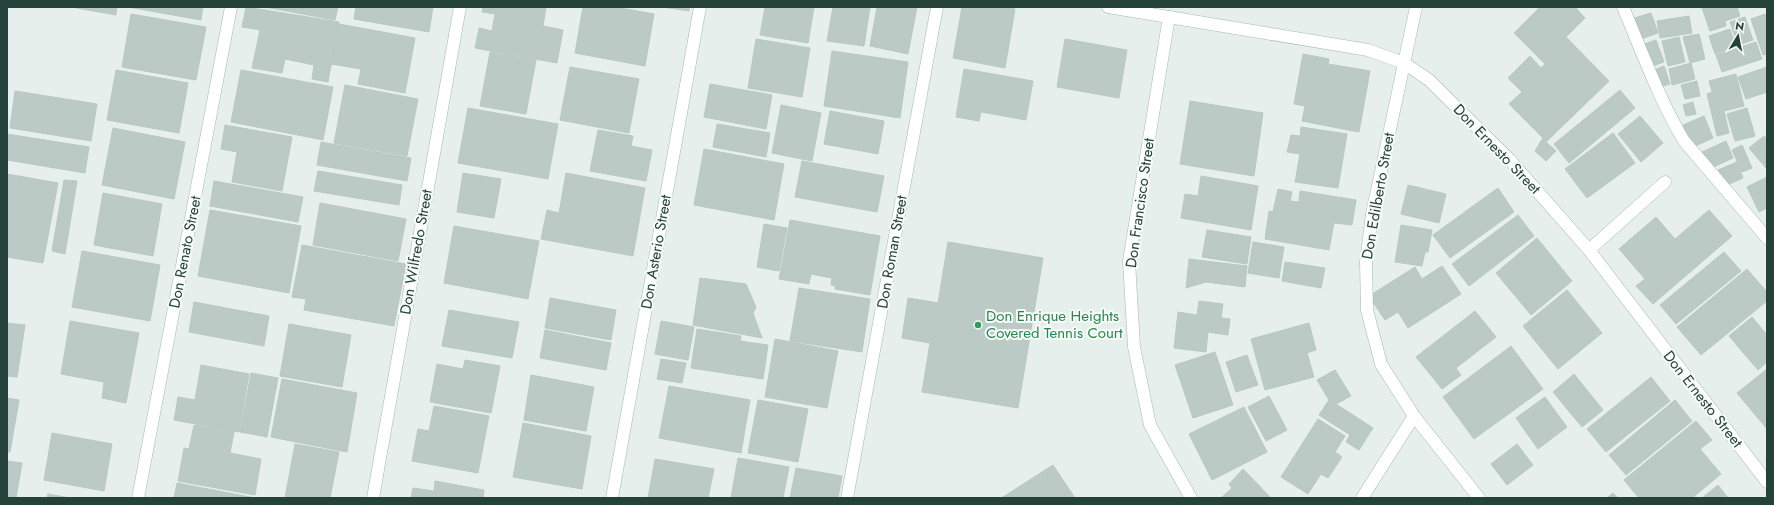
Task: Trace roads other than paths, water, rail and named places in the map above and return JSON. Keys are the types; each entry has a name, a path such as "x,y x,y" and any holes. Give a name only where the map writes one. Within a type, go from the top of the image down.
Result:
{"street":[{"name":"Don Renato Street","path":"138,498 231,7"},
{"name":"Don Wilfredo Street","path":"373,498 460,7"},
{"name":"Don Asterio Street","path":"612,498 700,7"},
{"name":"Don Roman Street","path":"847,498 937,7"},
{"name":"Don Ernesto Street","path":"1108,7 1368,50 1404,63 1428,80 1498,148 1589,250 1767,482"},
{"name":"Don Edilberto Street","path":"1416,7 1372,214 1366,262 1367,310 1381,364 1414,416 1479,498"},
{"path":"1623,7 1648,67 1675,126 1684,141 1767,238"},
{"name":"Don Francisco Street","path":"1169,17 1129,261 1134,347 1150,425 1191,498"},
{"path":"1589,250 1665,182"},
{"path":"1362,498 1414,416"}],"place":[{"name":"Don Enrique Heights Covered Tennis Court","path":"978,325"}]}
